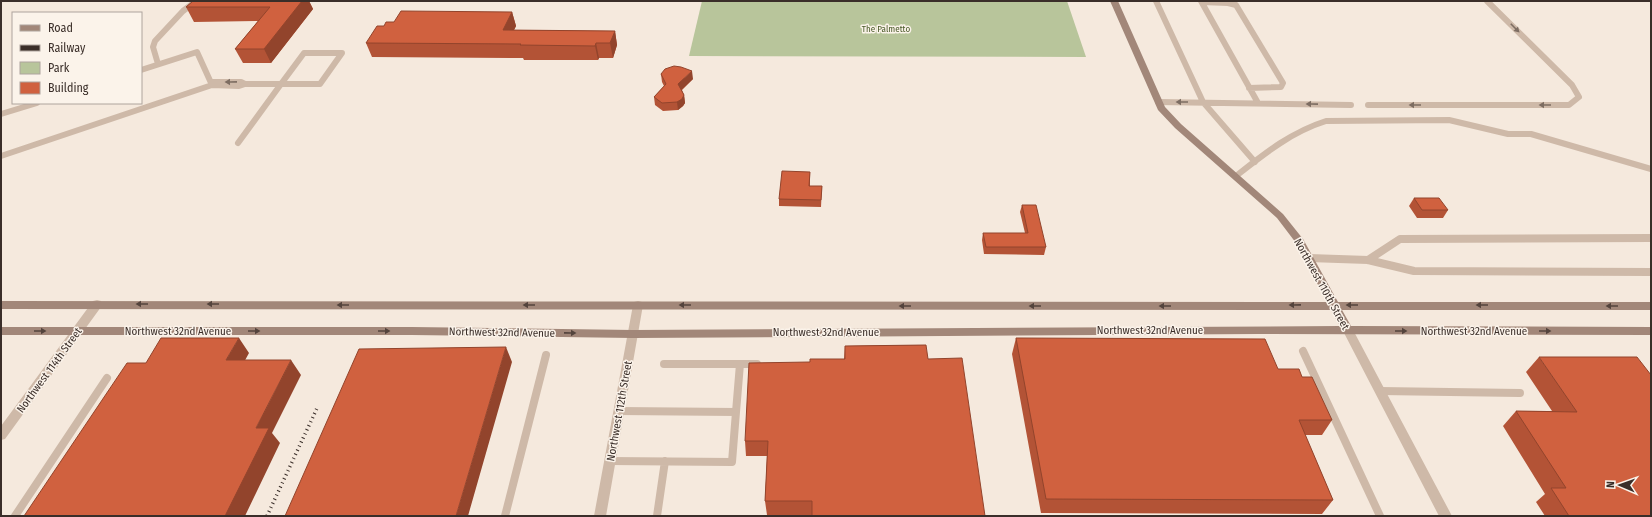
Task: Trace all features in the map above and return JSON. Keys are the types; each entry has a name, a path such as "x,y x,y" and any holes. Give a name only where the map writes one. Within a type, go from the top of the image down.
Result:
{"main road":[{"name":"Northwest 110th Street","path":"1114,1 1161,108 1178,126 1280,216 1300,241 1348,331"},
{"path":"1,304 1651,306"},
{"name":"Northwest 32nd Avenue","path":"1,331 412,331 633,334 1258,330 1651,331"}],"street":[{"name":"Northwest 114th Street","path":"1,435 97,304"},
{"name":"Northwest 112th Street","path":"600,516 638,305"},
{"name":"Northwest 110th Street","path":"1348,331 1446,516"}],"lane":[{"path":"158,64 153,47 155,41 183,11 196,1"},
{"path":"1156,1 1203,102 1255,162"},
{"path":"1368,105 1569,105 1579,96 1572,85 1487,1"},
{"path":"1249,88 1276,88 1281,87 1283,83 1236,5 1228,2 1202,2 1249,88 1258,103"},
{"path":"142,70 197,52 212,83"},
{"path":"1,156 212,83 239,86 245,84 281,84 320,84 342,53 304,53 281,84 238,143"},
{"path":"1158,102 1351,105"},
{"path":"1,114 34,104"},
{"path":"1236,176 1275,146 1317,123 1326,120 1449,120 1508,134 1531,134 1651,169"},
{"path":"1368,260 1400,239 1651,238"},
{"path":"1310,258 1368,260 1414,271 1651,272"},
{"path":"1303,351 1380,516"},
{"path":"505,516 546,355"},
{"path":"664,364 762,364"},
{"path":"610,460 732,462 740,364"},
{"path":"15,516 107,378"},
{"path":"1380,391 1520,393"},
{"path":"619,410 736,412"},
{"path":"657,516 665,461"}],"green space":[{"name":"The Palmetto","path":"702,1 1067,1 1086,57 689,56"}],"building":[{"path":"193,1 302,1 264,49 235,49 270,7 186,7"},
{"path":"401,11 512,12 503,30 615,31 610,43 596,43 595,46 366,43 377,26 384,26 386,22 394,22"},
{"path":"674,66 692,71 678,84 684,95 682,99 677,102 662,103 654,97 666,84 661,74 665,69"},
{"path":"782,171 810,172 809,186 822,186 821,200 779,199"},
{"path":"1414,198 1439,198 1448,210 1422,210"},
{"path":"1022,205 1036,205 1046,247 986,247 983,233 1028,233"},
{"path":"161,338 239,338 226,360 291,360 256,428 269,428 225,516 24,516 127,363 146,363"},
{"path":"1016,338 1265,339 1278,369 1299,369 1302,377 1312,377 1332,420 1299,420 1333,500 1046,499"},
{"path":"926,345 928,359 962,358 985,516 812,516 812,501 765,501 768,441 745,441 749,363 810,362 810,359 845,359 845,346"},
{"path":"506,347 456,516 285,516 359,349"},
{"path":"1539,357 1637,357 1651,375 1651,516 1569,516 1551,488 1566,488 1516,411 1577,412"}],"railway":[{"path":"267,516 318,406"}]}
